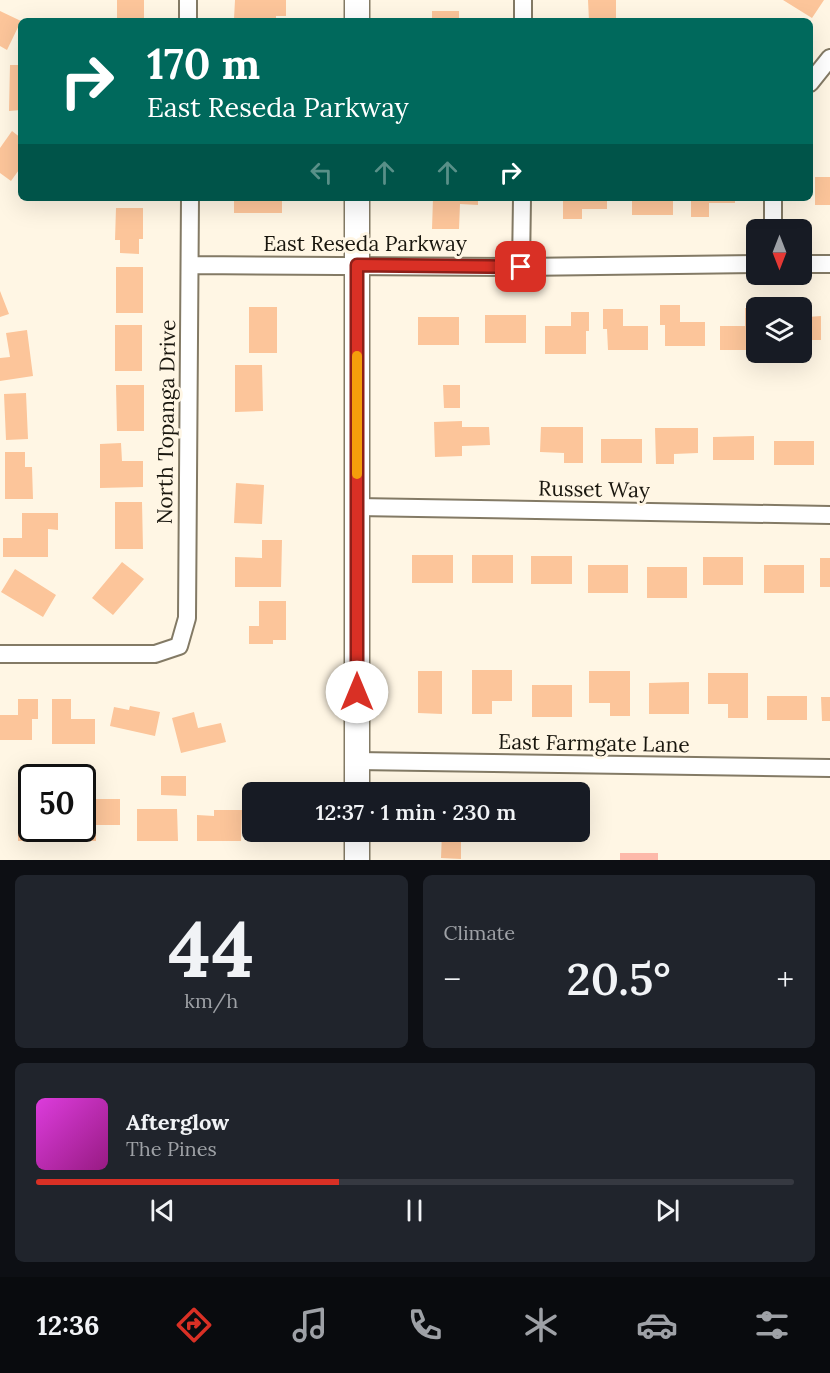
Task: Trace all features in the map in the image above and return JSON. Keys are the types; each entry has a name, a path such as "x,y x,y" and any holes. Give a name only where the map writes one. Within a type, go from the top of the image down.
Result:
{"main road":[{"path":"357,0 357,18"},
{"path":"357,201 357,782"},
{"path":"357,842 357,860"}],"street":[{"path":"188,0 188,18"},
{"path":"523,0 523,18"},
{"path":"813,79 830,58"},
{"name":"North Topanga Drive","path":"0,654 155,654 179,646 187,618 189,201"},
{"path":"521,267 522,201"},
{"path":"773,201 773,219"},
{"name":"East Reseda Parkway","path":"190,265 521,267 746,264"},
{"path":"812,264 830,264"},
{"name":"Russet Way","path":"357,507 830,515"},
{"name":"East Farmgate Lane","path":"357,761 830,768"}],"shaded area":[{"path":"620,853 658,853 658,860 620,860"}],"building":[{"path":"117,0 144,0 144,18 117,18"},
{"path":"235,0 286,0 286,16 234,18"},
{"path":"588,0 616,0 616,18 589,18"},
{"path":"783,0 824,0 812,18"},
{"path":"0,11 18,20 18,27 7,50 0,46"},
{"path":"432,11 459,11 459,18 432,18"},
{"path":"10,65 18,65 18,110 9,111"},
{"path":"12,131 18,136 18,171 11,181 0,173 0,148"},
{"path":"815,177 830,177 830,205 815,205"},
{"path":"234,201 282,201 282,213 234,213"},
{"path":"433,201 478,201 478,205 460,204 459,229 432,229"},
{"path":"563,201 607,201 607,209 582,209 582,219 563,219"},
{"path":"632,201 673,201 673,215 632,215"},
{"path":"691,201 735,201 735,203 709,203 709,217 691,217"},
{"path":"116,208 143,208 143,239 139,239 139,254 120,253 120,240 115,240"},
{"path":"116,267 143,267 143,313 116,313"},
{"path":"0,291 9,314 0,317"},
{"path":"660,305 680,305 680,322 705,322 705,346 665,346 665,325 660,325"},
{"path":"249,307 277,307 277,353 249,353"},
{"path":"746,308 746,350 720,350 720,326 745,326"},
{"path":"603,309 623,309 623,326 648,326 648,350 608,350 607,329 603,329"},
{"path":"571,312 589,312 586,354 545,354 545,326 571,326"},
{"path":"485,315 526,315 526,343 485,343"},
{"path":"821,316 821,340 812,340 812,317"},
{"path":"418,317 459,317 459,345 418,345"},
{"path":"115,325 142,325 142,371 115,371"},
{"path":"27,330 33,376 0,381 0,358 10,357 6,333"},
{"path":"235,365 262,365 263,411 235,412"},
{"path":"116,385 144,385 144,431 117,431"},
{"path":"443,385 460,385 460,408 444,408"},
{"path":"26,393 28,439 6,440 4,394"},
{"path":"462,421 462,427 489,427 490,445 462,446 462,456 435,457 434,422"},
{"path":"541,427 583,427 583,463 564,463 564,453 540,452"},
{"path":"655,428 698,428 698,453 674,454 674,464 656,464"},
{"path":"754,436 754,460 713,460 713,437"},
{"path":"601,439 642,439 642,463 601,463"},
{"path":"774,441 814,441 814,465 774,465"},
{"path":"121,443 122,461 143,461 143,487 100,488 100,444"},
{"path":"5,452 25,452 25,467 32,467 33,499 5,499"},
{"path":"236,483 264,485 262,524 234,523"},
{"path":"115,502 142,502 143,549 115,549"},
{"path":"22,513 58,513 58,530 48,529 48,557 3,557 3,538 22,538"},
{"path":"262,540 282,540 281,587 235,587 235,557 262,558"},
{"path":"412,555 453,555 453,583 412,583"},
{"path":"472,555 513,555 513,583 472,583"},
{"path":"531,556 572,556 572,584 531,584"},
{"path":"703,557 743,557 743,585 703,585"},
{"path":"820,558 830,558 830,587 820,587"},
{"path":"122,562 144,579 113,615 92,598"},
{"path":"588,565 628,565 628,593 588,593"},
{"path":"764,565 804,565 804,593 764,593"},
{"path":"647,567 687,567 687,598 647,598"},
{"path":"15,569 56,595 43,617 1,592"},
{"path":"259,601 286,601 286,640 273,640 273,644 249,644 249,626 259,626"},
{"path":"472,670 512,670 512,701 492,701 492,714 472,714"},
{"path":"418,671 442,671 442,714 418,713"},
{"path":"589,671 630,671 630,716 610,716 610,703 589,703"},
{"path":"708,673 748,673 748,718 728,718 728,704 708,704"},
{"path":"689,682 689,714 649,714 649,683"},
{"path":"532,685 572,685 572,717 532,717"},
{"path":"767,696 807,696 807,720 767,720"},
{"path":"821,697 830,697 830,721 822,721"},
{"path":"18,699 38,699 38,719 32,719 32,740 0,740 0,715 18,715"},
{"path":"52,699 71,699 71,719 95,719 95,744 52,744"},
{"path":"130,706 160,712 155,736 110,726 114,707 129,710"},
{"path":"194,712 198,728 221,723 226,742 181,753 172,718"},
{"path":"161,776 186,776 186,796 161,795"},
{"path":"96,799 120,799 120,825 96,825"},
{"path":"137,809 177,809 178,841 137,841"},
{"path":"214,810 242,810 241,841 197,841 197,815 214,816"},
{"path":"442,842 461,842 461,859 441,858"}],"slow traffic":[{"path":"357,356 357,474"}],"route":[{"path":"357,692 357,265 521,267"}]}
